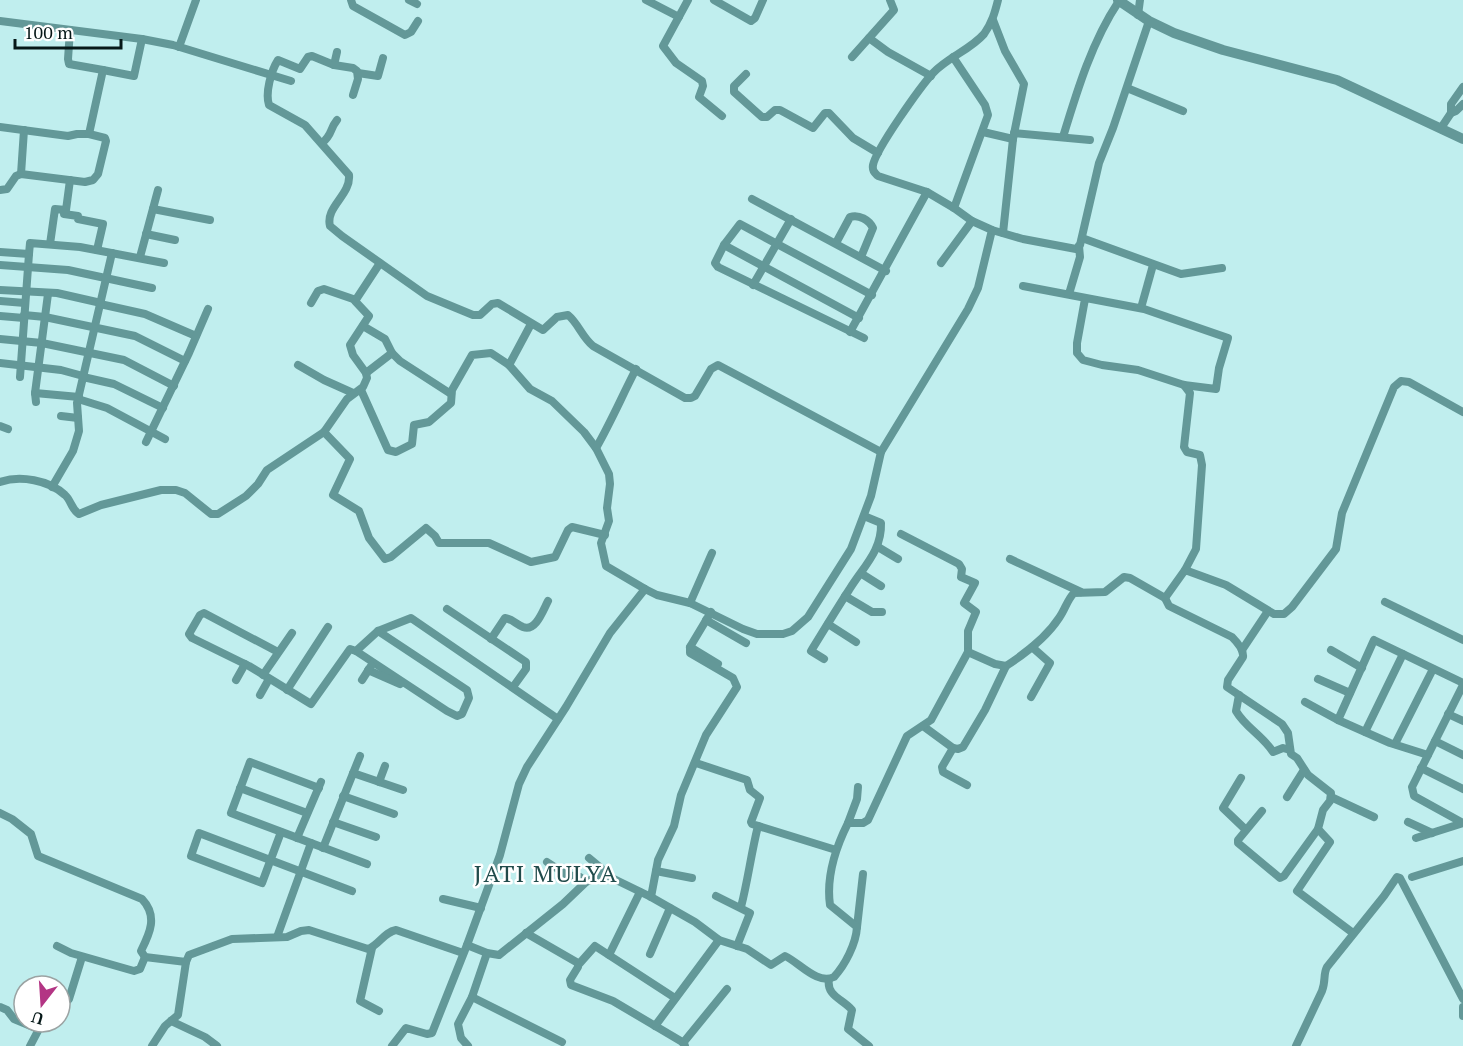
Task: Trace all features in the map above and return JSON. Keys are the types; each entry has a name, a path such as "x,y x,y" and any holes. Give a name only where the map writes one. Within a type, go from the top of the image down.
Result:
{"street":[{"path":"179,47 196,0"},
{"path":"351,0 353,6 405,35 412,31 418,21"},
{"path":"409,0 417,4"},
{"path":"646,0 679,17"},
{"path":"688,0 663,46 676,63 702,81 703,86 699,97 722,116"},
{"path":"714,0 751,21 763,0"},
{"path":"852,57 894,10 890,0"},
{"path":"998,0 993,20 984,34 931,76 878,153 872,166 873,171 879,176 927,192 972,221 992,230 1076,249 1081,242"},
{"path":"1138,15 1140,0"},
{"path":"1063,137 1082,78 1104,26 1124,2 1138,15 1174,33 1223,50 1336,80 1463,139"},
{"path":"993,20 1005,51 1024,84 1013,136 1003,233"},
{"path":"0,21 142,39 179,47 291,81"},
{"path":"1069,294 1080,257 1081,242 1099,163 1149,21"},
{"path":"70,30 69,64 134,76 142,39"},
{"path":"868,38 931,76"},
{"path":"334,65 337,52"},
{"path":"383,58 378,76 358,73 353,68 334,65 309,56 300,69 278,60 271,76 267,99 269,105 305,125 350,175 348,185 329,217 330,226 427,296 480,315 492,304 501,304 540,330 544,330 557,317 568,315 574,320 589,343 685,398 695,396 711,369 718,365 881,452"},
{"path":"953,57 985,105 988,115 954,208"},
{"path":"89,134 103,70"},
{"path":"353,94 358,73"},
{"path":"746,74 734,86 734,92 762,117 767,117 776,110 780,110 813,128 825,113 829,113 853,138 878,153"},
{"path":"1451,113 1451,104 1463,87"},
{"path":"1127,88 1183,111"},
{"path":"1441,128 1451,113 1463,104"},
{"path":"322,143 331,135 332,127 337,120"},
{"path":"0,127 68,136 89,134 105,138 106,141 98,174 93,180 70,180 21,174 16,176 7,189 0,190"},
{"path":"21,174 24,130"},
{"path":"983,132 1090,140"},
{"path":"64,210 66,210 70,180"},
{"path":"140,257 158,190"},
{"path":"850,332 886,271 927,192"},
{"path":"752,199 886,271"},
{"path":"50,244 55,209 64,210"},
{"path":"153,209 210,220"},
{"path":"64,210 64,214 103,224 97,250"},
{"path":"836,243 850,217 863,218 871,224 873,231 861,257"},
{"path":"753,285 791,219"},
{"path":"941,263 972,221"},
{"path":"864,338 717,266 717,258 740,224 872,295"},
{"path":"298,365 324,380 357,391 388,450 393,452 411,446 414,426 429,422 451,403 451,394 473,355 491,353 509,365 530,389 552,401 584,432 596,448 609,474 610,493 607,508 609,521 601,543 606,566 657,595 690,603 743,629 757,634 783,634 792,631 808,617 850,549 871,496 881,452 978,288 992,230"},
{"path":"146,234 176,240"},
{"path":"1081,242 1181,274 1222,268"},
{"path":"20,377 30,243 97,250 164,263"},
{"path":"724,245 859,318"},
{"path":"0,252 29,254"},
{"path":"52,487 73,451 79,431 78,398 112,253"},
{"path":"356,300 380,263"},
{"path":"0,265 68,270 152,288"},
{"path":"1141,309 1153,265"},
{"path":"1023,286 1141,309 1228,338 1219,368 1216,389 1185,385 1138,370 1083,360 1077,353 1077,343 1086,299"},
{"path":"0,482 25,479 43,483 67,496 72,508 79,514 130,496 161,490 176,490 185,493 211,514 216,515 246,496 267,470 324,432 366,381 366,373 353,355 350,345 369,315 356,303 356,300 324,288 318,291 311,303"},
{"path":"0,290 57,293 100,303 145,314 196,336"},
{"path":"36,402 48,294"},
{"path":"0,301 25,303"},
{"path":"146,442 208,309"},
{"path":"0,316 45,317 135,336 185,361"},
{"path":"509,365 531,324"},
{"path":"363,326 385,339 392,353 400,361 451,394"},
{"path":"0,339 42,343 124,360 174,386"},
{"path":"366,373 392,353"},
{"path":"0,363 61,370 114,384 163,408"},
{"path":"596,448 612,422 618,403 636,369"},
{"path":"1185,570 1226,585 1277,615 1287,612 1336,549 1342,513 1394,387 1401,381 1409,382 1463,412"},
{"path":"1165,598 1185,570 1196,549 1202,465 1201,456 1186,451 1184,447 1190,393 1185,385"},
{"path":"36,393 78,398 107,408 165,439"},
{"path":"61,416 78,418"},
{"path":"324,432 350,459 333,495 359,511 369,538 385,559 426,528 439,543 489,543 531,562 555,557 568,530 572,527 605,536"},
{"path":"824,659 811,651 878,547 881,524 864,516"},
{"path":"848,823 863,823 868,820 907,736 931,720 968,652 968,631 976,612 964,603 975,583 961,577 962,569 959,564 901,534"},
{"path":"878,547 898,559"},
{"path":"690,603 712,553"},
{"path":"1010,559 1083,592"},
{"path":"862,574 881,586"},
{"path":"923,726 953,748 963,747 985,710 1006,666 1032,647 1059,619 1072,595 1076,592 1105,592 1124,577 1130,578 1165,598 1170,606 1232,637 1242,650 1243,657 1227,685 1276,718 1287,729 1291,754 1297,757 1304,770 1330,792 1331,797 1374,817"},
{"path":"392,1046 406,1028 432,1033 481,908 505,838 519,784 537,749 610,633 645,589"},
{"path":"845,596 872,612 882,612"},
{"path":"491,639 507,618 524,628 531,627 548,601"},
{"path":"1385,602 1463,640"},
{"path":"447,609 527,664 513,687"},
{"path":"1242,650 1268,611"},
{"path":"651,897 662,848 674,826 681,795 706,735 737,687 733,678 692,655 690,647 711,612"},
{"path":"278,652 206,614 200,615 189,634 190,637 245,664 311,704 347,651 352,648 447,711 460,717 469,698 467,690 378,631"},
{"path":"356,651 378,631 411,618 558,718"},
{"path":"706,620 746,643"},
{"path":"828,624 856,642"},
{"path":"287,690 328,627"},
{"path":"260,695 278,652 292,633"},
{"path":"1338,720 1374,640 1463,684 1412,787 1414,796 1463,823"},
{"path":"690,647 730,671"},
{"path":"1031,696 1050,663 1032,647"},
{"path":"1331,650 1362,668"},
{"path":"968,652 995,664 1006,666"},
{"path":"1365,732 1403,654"},
{"path":"362,680 374,662"},
{"path":"236,681 245,664"},
{"path":"1395,744 1433,669"},
{"path":"368,670 418,691"},
{"path":"1318,679 1350,693"},
{"path":"1239,695 1236,711 1242,719 1267,742 1273,752 1283,748 1290,750"},
{"path":"1305,702 1365,732 1428,755"},
{"path":"1448,714 1463,721"},
{"path":"1435,741 1463,755"},
{"path":"953,748 942,771 967,785"},
{"path":"324,848 360,756"},
{"path":"297,838 320,785 250,762 231,813 310,843 367,864"},
{"path":"696,763 747,780 750,790 759,798 751,822 836,850"},
{"path":"379,782 385,766"},
{"path":"1421,768 1463,789"},
{"path":"1287,797 1304,770"},
{"path":"353,772 403,790"},
{"path":"1241,778 1223,807 1246,830"},
{"path":"857,927 830,905 832,863 857,799 858,787"},
{"path":"240,788 307,813"},
{"path":"343,796 394,814"},
{"path":"1262,811 1238,840 1239,844 1280,878 1284,876 1318,829 1323,810 1331,797"},
{"path":"0,813 31,834 38,856 142,899 150,910 152,920 150,935 141,951 145,957 186,962"},
{"path":"333,822 376,837"},
{"path":"1408,822 1432,833"},
{"path":"1416,838 1463,823"},
{"path":"741,907 748,883 751,854 758,826"},
{"path":"1318,829 1330,842 1297,891 1353,933"},
{"path":"281,832 270,860 262,884 191,856 199,833 270,860 299,871 352,891"},
{"path":"277,937 310,843"},
{"path":"589,858 601,868 602,875"},
{"path":"1412,877 1463,861"},
{"path":"547,862 567,875 580,877 586,882"},
{"path":"656,871 692,878"},
{"path":"863,874 856,937 846,959 838,972 829,980 828,985 831,993 852,1010 848,1029 869,1046"},
{"path":"379,1011 360,1001 372,948 389,932 396,930 465,949 499,955 563,904 586,882 602,875 651,897 695,922 719,940 749,950 771,965 785,956 812,974 829,980"},
{"path":"1296,1046 1326,982 1324,972 1327,967 1399,877 1463,999"},
{"path":"609,955 640,892"},
{"path":"716,896 741,907 751,915 737,946"},
{"path":"443,899 481,908"},
{"path":"651,954 670,908"},
{"path":"152,1046 165,1026 176,1018 179,1011 186,962 191,954 232,939 287,937 304,930 312,930 363,948 372,948"},
{"path":"526,933 579,964"},
{"path":"656,1026 719,940"},
{"path":"57,946 82,957 135,971 140,969 145,957"},
{"path":"675,998 594,946 579,964 570,980 572,985 611,1000 684,1044 727,989"},
{"path":"468,1046 460,1038 458,1024 472,997 487,953"},
{"path":"72,989 82,957"},
{"path":"472,997 562,1042"},
{"path":"0,1007 7,1010 12,1016"},
{"path":"1463,1007 1463,1016"},
{"path":"171,1022 204,1037 217,1046"}],"district":[{"name":"JATI MULYA","path":"546,874"}]}
